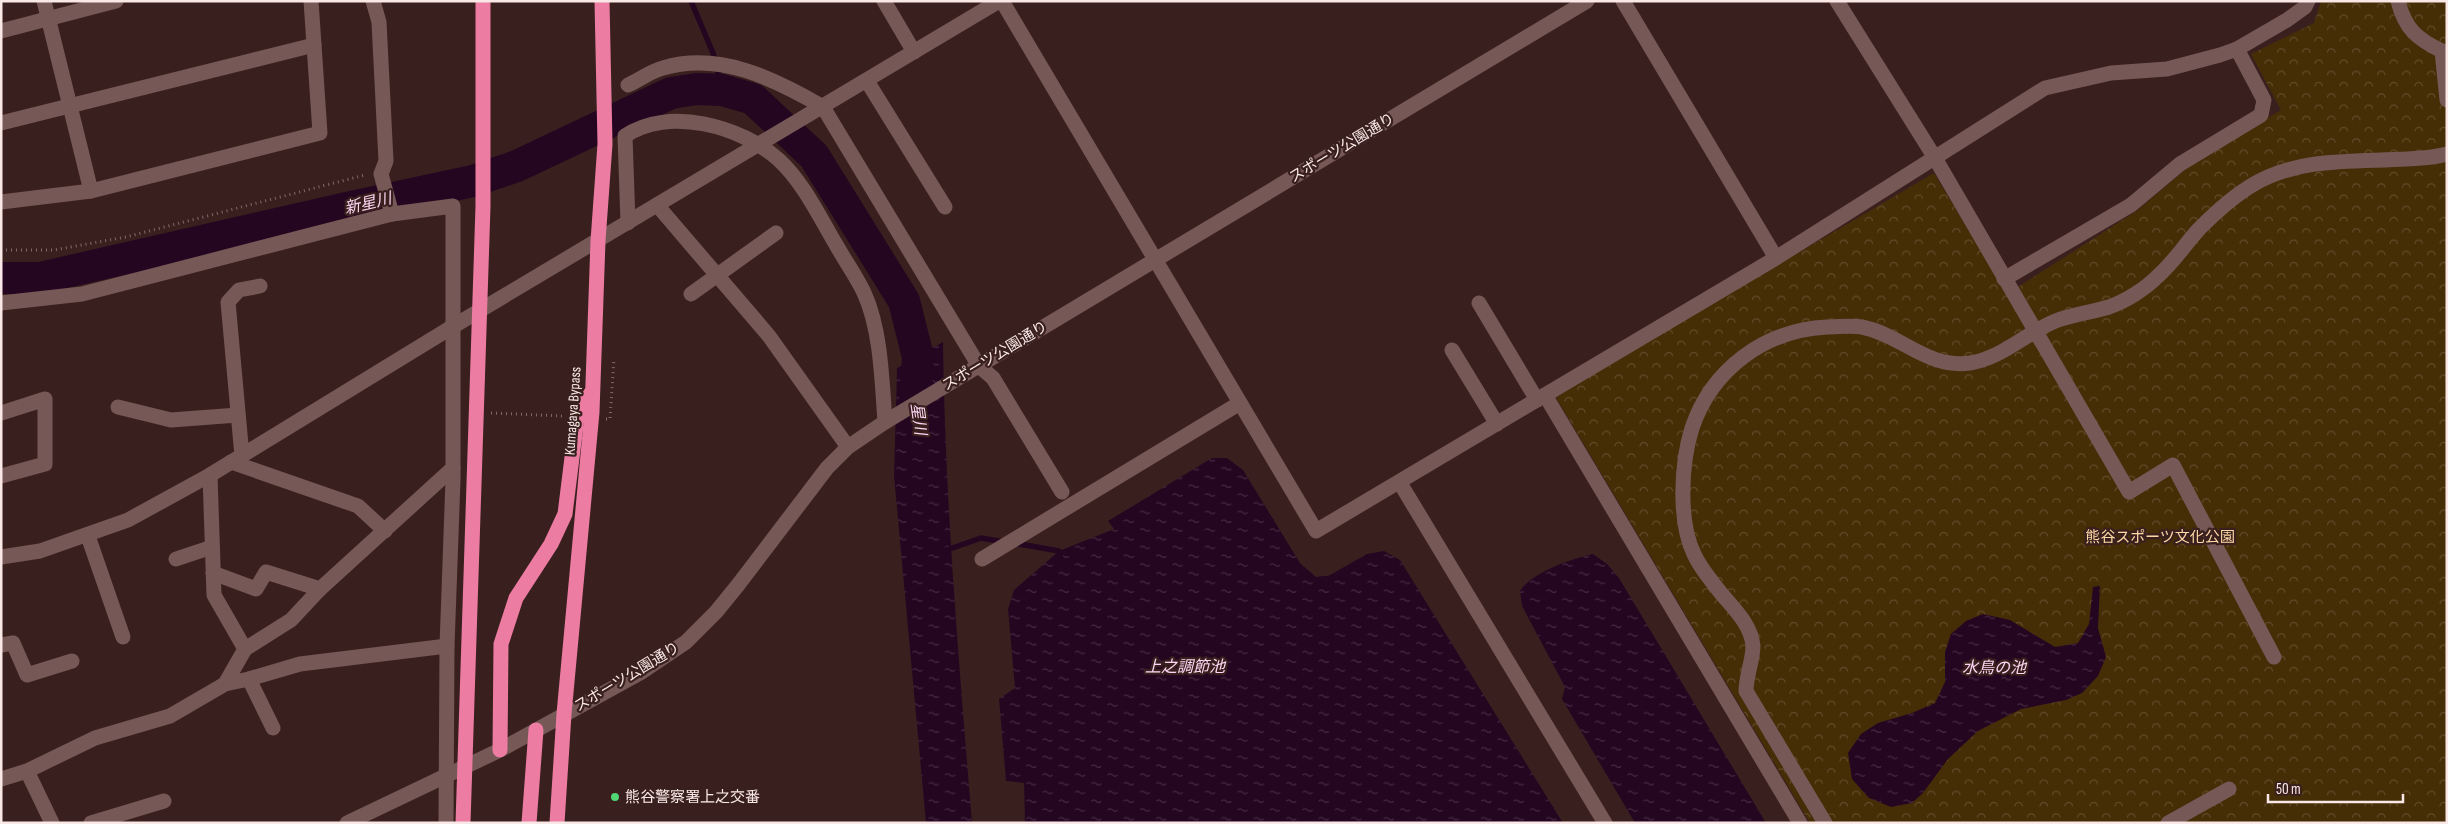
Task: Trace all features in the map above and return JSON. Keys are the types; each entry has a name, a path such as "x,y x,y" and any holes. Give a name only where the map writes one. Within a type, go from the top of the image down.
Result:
{"highway":[{"path":"464,823 464,767 483,206 483,1"},
{"name":"Kumagaya Bypass","path":"557,823 564,714 592,392 598,241 605,144 602,1"},
{"path":"500,750 501,644 516,598 551,544 565,514 578,409 592,392"},
{"path":"529,823 536,730"}],"street":[{"path":"44,1 91,191"},
{"path":"1,31 116,1"},
{"path":"1,202 91,191 320,133 312,1"},
{"path":"373,1 379,22 386,161 375,174 392,214"},
{"path":"884,1 914,52"},
{"path":"1,557 40,551 88,536 128,520 210,475 452,327 1000,1 1316,531 1400,483 1776,258 2045,88 2111,73 2167,69 2237,49 2287,20 2304,7 2308,1"},
{"name":"スポーツ公園通り","path":"347,823 500,750 640,673 686,642 716,612 827,468 848,447 885,422 1587,1"},
{"path":"1623,1 1776,258"},
{"path":"1837,1 1935,158 2129,492 2173,465 2274,656"},
{"path":"2398,1 2404,20 2411,29 2423,42 2444,51 2447,100"},
{"path":"1,123 314,45"},
{"path":"2004,279 2131,205 2180,164 2261,115 2264,100 2237,49"},
{"path":"628,85 662,68 702,63 728,66 786,85 822,107 974,370 994,378 1062,492"},
{"path":"866,81 945,207"},
{"path":"628,223 625,136 638,127 673,120 708,124 732,132 779,160 808,196 864,294 873,321 885,422"},
{"path":"1825,823 1746,692 1746,677 1753,646 1741,615 1706,574 1693,553 1684,520 1683,492 1686,460 1692,429 1703,403 1721,376 1740,357 1766,342 1793,332 1818,328 1862,327 1889,336 1934,361 1953,364 1985,359 2057,320 2109,307 2145,287 2171,264 2200,228 2236,196 2254,184 2280,172 2325,163 2404,159 2447,154"},
{"path":"657,205 769,336 848,447"},
{"path":"1,303 82,294 392,214 454,206 452,327 453,468 447,646 448,776 446,823"},
{"path":"691,294 776,233"},
{"path":"236,459 238,415 228,302 239,290 260,286"},
{"path":"1478,302 1541,398 1800,823"},
{"path":"1452,350 1497,424"},
{"path":"1,412 45,399 45,464 1,476"},
{"path":"982,559 1240,403"},
{"path":"118,407 171,420 238,415"},
{"path":"236,459 358,506 385,531"},
{"path":"225,684 245,649 291,620 320,589 453,468"},
{"path":"210,475 214,594 245,649"},
{"path":"1400,483 1605,823"},
{"path":"88,536 123,637"},
{"path":"176,559 212,547"},
{"path":"213,573 256,589 266,572 320,589"},
{"path":"1,645 13,643 27,675 72,661"},
{"path":"1,778 27,770 95,738 170,716 225,684 300,664 447,646"},
{"path":"249,679 273,728"},
{"path":"27,770 52,823"},
{"path":"2168,823 2229,789"},
{"path":"91,823 164,801"}],"path":[{"path":"1,250 54,250 126,237 375,174"},
{"path":"601,418 610,419 614,359"},
{"path":"487,413 563,416"}],"green space":[{"name":"熊谷スポーツ文化公園","path":"2321,1 2447,1 2447,823 1810,823 1555,396 1934,173 2007,294 2138,210 2194,162 2281,110 2251,54 2314,23"}],"water":[{"name":"星川","path":"943,342 950,523 972,823 926,823 894,476 897,368"},
{"name":"上之調節池","path":"1212,458 1227,458 1243,470 1300,563 1316,577 1330,575 1367,554 1384,551 1400,560 1563,823 1025,823 1024,783 1006,781 999,699 1015,688 1008,609 1014,590 1059,551 1114,529 1108,521"},
{"path":"1593,554 1607,564 1619,578 1766,823 1635,823 1562,699 1565,687 1522,606 1520,591 1533,578 1563,563"},
{"name":"水鳥の池","path":"2100,586 2098,628 2106,657 2098,676 2082,693 2066,700 2021,709 1978,731 1948,759 1923,793 1912,803 1891,807 1869,798 1852,779 1848,753 1861,734 1878,723 1912,713 1935,703 1945,682 1945,652 1951,634 1966,621 1983,614 2010,620 2055,647 2078,643 2089,624 2093,587"}],"waterway":[{"path":"691,1 713,53 722,90"},
{"name":"新星川","path":"1,278 40,278 473,181 517,166 671,93 697,89 722,90 753,99 814,156 904,301 918,357 915,401"},
{"path":"944,551 981,538 1005,542"},
{"path":"1014,543 1059,551 1061,559"}],"place":[{"name":"熊谷警察署上之交番","path":"615,797"}]}
